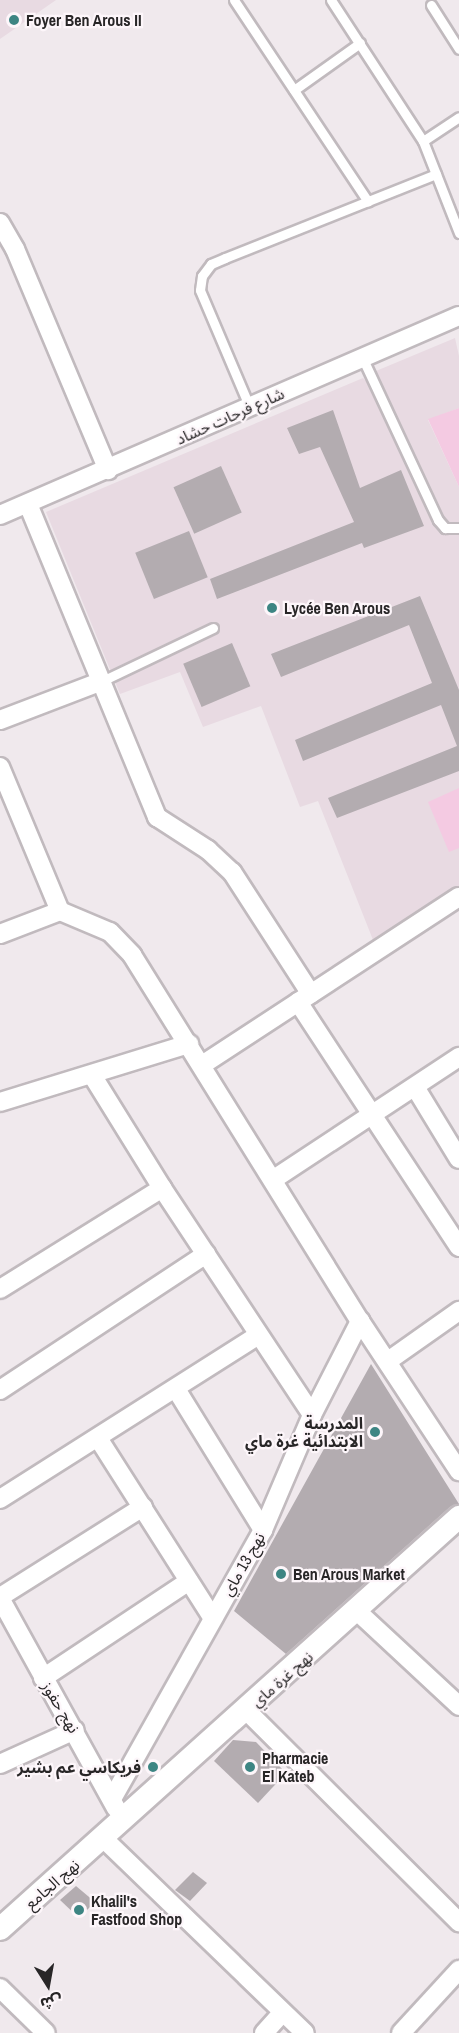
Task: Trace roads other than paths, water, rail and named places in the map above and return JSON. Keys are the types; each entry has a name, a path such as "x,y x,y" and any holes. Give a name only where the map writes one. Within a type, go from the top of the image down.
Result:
{"street":[{"path":"0,223 15,249 108,470"},
{"name":"شارع فرحات حشاد","path":"0,515 459,316"},
{"path":"28,504 157,817 208,850 232,872 371,1112 459,1247"},
{"path":"0,720 102,681"},
{"path":"0,767 60,911"},
{"path":"202,1065 459,897"},
{"path":"0,934 60,911 93,922 120,941 189,1044 360,1321 459,1471"},
{"path":"0,1102 189,1044"},
{"path":"274,1179 371,1112 415,1087 459,1057"},
{"path":"92,1075 162,1188 312,1415"},
{"path":"415,1087 459,1159"},
{"path":"0,1289 162,1188"},
{"path":"0,1390 206,1254"},
{"path":"388,1361 459,1311"},
{"name":"نهج 13 ماي","path":"116,1808 212,1617 263,1530 312,1415 360,1321"},
{"path":"0,1499 258,1335"},
{"path":"176,1389 263,1530"},
{"path":"98,1438 212,1617"},
{"path":"0,1597 143,1507"},
{"name":"نهج غرة ماي","path":"104,1839 116,1808 246,1710 358,1612 459,1517"},
{"path":"43,1678 189,1581"},
{"name":"نهج حفوز","path":"0,1597 116,1808"},
{"path":"358,1612 459,1706"},
{"path":"246,1710 459,1922"},
{"path":"0,1764 75,1730"},
{"path":"104,1839 305,2033"},
{"name":"نهج الجامع","path":"0,1929 104,1839"},
{"path":"401,2033 459,1970"},
{"path":"0,1988 46,2033"},
{"path":"264,2033 284,2012"}],"lane":[{"path":"234,0 368,202"},
{"path":"331,0 423,141 459,233"},
{"path":"431,5 459,49"},
{"path":"294,90 360,43"},
{"path":"423,141 459,117"},
{"path":"250,408 200,290 202,276 211,264 436,174"},
{"path":"362,357 438,520 445,528 459,528"},
{"path":"102,681 213,628"}],"place":[{"name":"Foyer Ben Arous II","path":"14,20"},
{"name":"Lycée Ben Arous","path":"272,608"},
{"name":"المدرسة الابتدائية غرة ماي","path":"375,1432"},
{"name":"Ben Arous Market","path":"281,1574"},
{"name":"فريكاسي عم بشير","path":"153,1767"},
{"name":"Pharmacie El Kateb","path":"250,1767"},
{"name":"Khalil's Fastfood Shop","path":"79,1910"}]}
